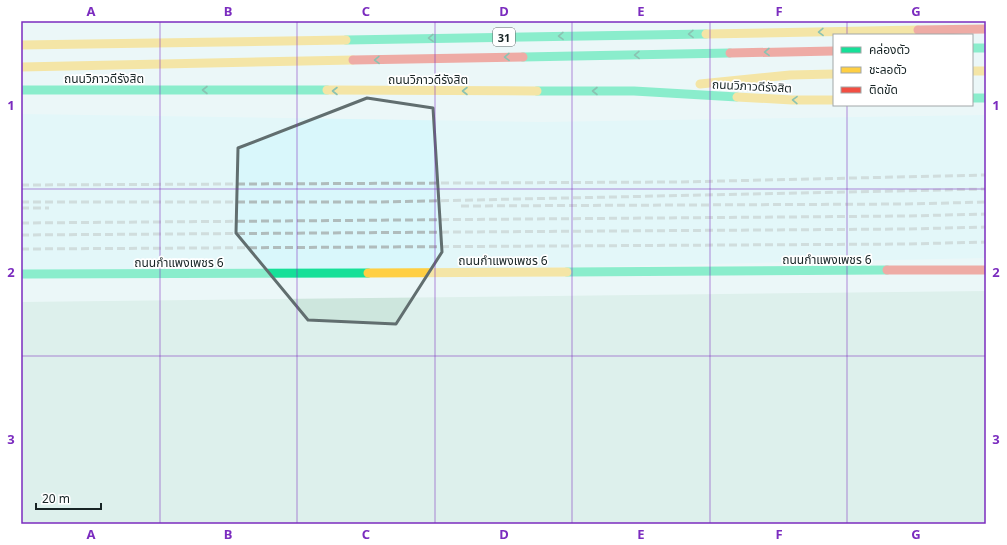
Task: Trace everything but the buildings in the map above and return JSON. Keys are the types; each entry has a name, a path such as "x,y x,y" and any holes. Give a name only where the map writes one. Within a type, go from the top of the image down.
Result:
{"main road":[{"name":"31","path":"21,45 986,29"},
{"path":"973,48 986,48"},
{"name":"ถนนวิภาวดีรังสิต","path":"21,66 833,51"},
{"path":"973,72 986,71"},
{"path":"634,91 790,75 833,74"},
{"name":"ถนนวิภาวดีรังสิต","path":"21,90 634,91 792,100 833,100"},
{"path":"973,98 986,98"},
{"name":"ถนนกำแพงเพชร 6","path":"21,274 986,270"}],"highlighted area":[{"path":"367,98 433,108 442,252 396,324 308,320 236,233 238,148"}],"shaded area":[{"path":"21,114 542,122 986,115 986,258 21,279"}],"green space":[{"path":"986,291 986,524 21,524 21,302"}],"railway":[{"path":"21,185 678,182 986,175"},
{"path":"21,202 378,202 986,189"},
{"path":"461,206 907,204 986,202"},
{"path":"21,208 49,208"},
{"path":"21,223 908,216 986,214"},
{"path":"21,235 908,229 986,227"},
{"path":"21,249 908,244 986,242"}],"traffic: fast":[{"path":"346,40 706,34"},
{"path":"973,48 986,48"},
{"path":"523,57 730,53"},
{"path":"21,90 327,90"},
{"path":"537,91 634,91 737,97"},
{"path":"973,98 986,98"},
{"path":"567,272 887,270"},
{"path":"21,274 368,273"}],"traffic: slow":[{"path":"706,34 918,30"},
{"path":"21,45 346,40"},
{"path":"21,67 353,60"},
{"path":"973,71 986,71"},
{"path":"700,84 790,75 833,74"},
{"path":"327,90 537,91"},
{"path":"737,97 792,100 833,100"},
{"path":"368,273 567,272"}],"traffic: jam":[{"path":"918,30 986,29"},
{"path":"730,53 833,51"},
{"path":"353,60 523,57"},
{"path":"887,270 986,270"}]}
